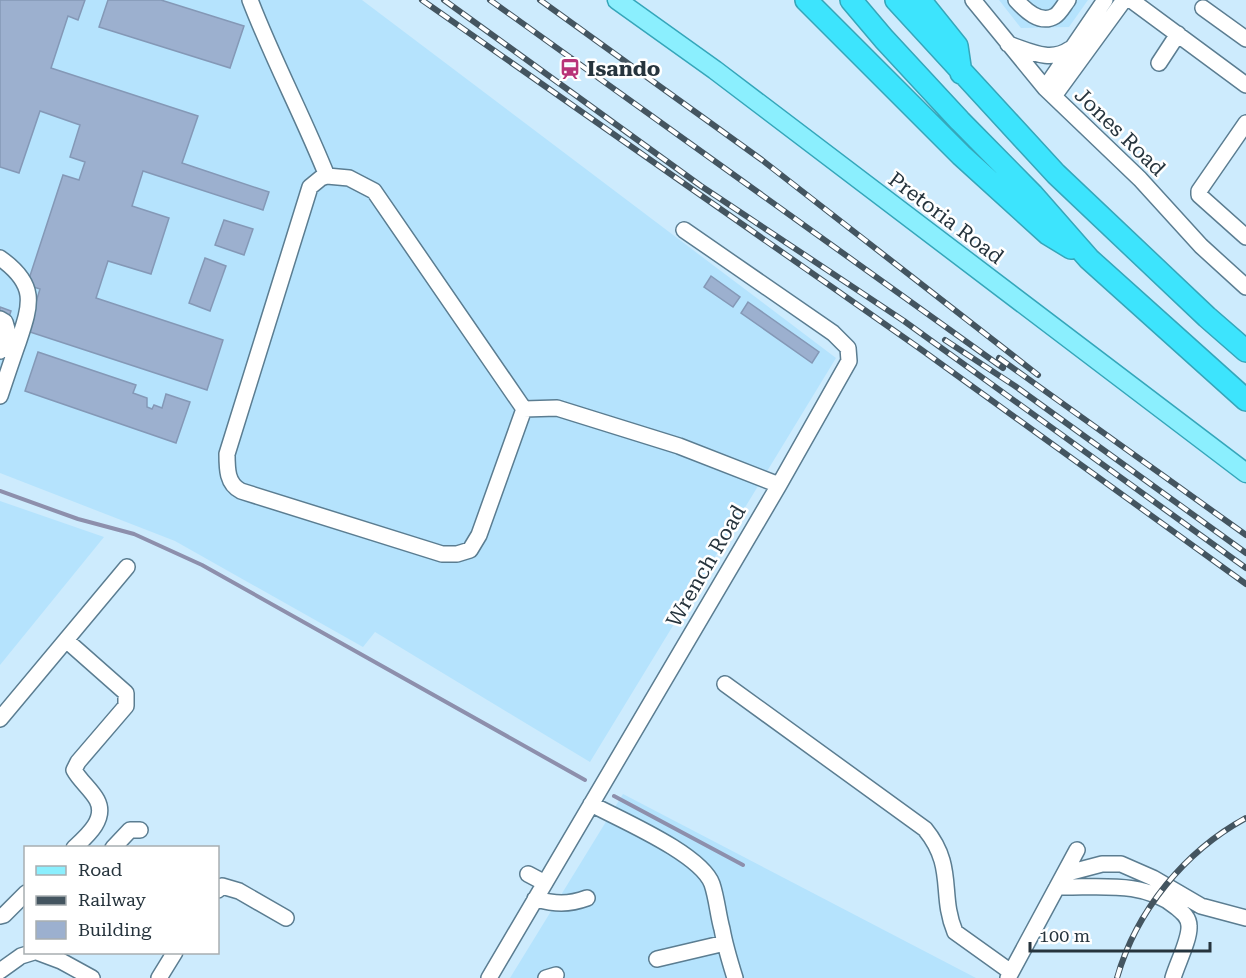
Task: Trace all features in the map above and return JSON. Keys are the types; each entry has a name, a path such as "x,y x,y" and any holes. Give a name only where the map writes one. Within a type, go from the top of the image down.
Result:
{"highway":[{"path":"806,0 961,155 1048,234 1089,259"},
{"path":"851,0 899,56 960,122 1032,194 1089,259 1246,400"},
{"path":"896,0 1056,174 1246,351"},
{"path":"920,0 957,46 962,73"}],"main road":[{"name":"Pretoria Road","path":"617,0 715,70 1246,473"}],"street":[{"path":"250,0 268,48 306,124 327,176"},
{"name":"Jones Road","path":"973,0 1050,92 1140,179 1201,246 1246,287"},
{"path":"1016,0 1028,13 1036,17 1048,18 1055,16 1068,0"},
{"path":"1050,92 1072,48 1105,0"},
{"path":"1050,92 1124,0"},
{"path":"1131,0 1246,85"},
{"path":"1203,8 1246,39"},
{"path":"1159,63 1178,34"},
{"path":"1008,44 1048,57 1059,56 1072,48"},
{"path":"1246,123 1200,188 1198,195 1246,237"},
{"path":"327,176 349,178 374,191 524,409 479,535 470,550 457,554 442,554 363,531 233,487 228,474 227,454 310,187 314,182 327,176"},
{"name":"Wrench Road","path":"489,978 847,368 850,355 848,348 833,333 684,230"},
{"path":"0,258 20,276 27,287 30,304 0,396"},
{"path":"0,319 7,326 0,351"},
{"path":"524,409 557,408 679,447 779,485"},
{"path":"0,719 126,567"},
{"path":"66,640 126,693 126,706 78,762 74,770 78,779 97,801 100,811 98,821 76,846"},
{"path":"725,684 909,815 925,829 936,843 945,868 951,922 955,932 1010,975 1077,850"},
{"path":"591,804 680,852 694,861 706,874 711,884 724,943 735,978"},
{"path":"115,846 130,830 140,830"},
{"path":"1061,881 1102,864 1121,864 1153,878 1201,906 1246,918"},
{"path":"528,874 545,883"},
{"path":"1061,881 1134,888 1166,899 1186,917 1190,927 1173,978"},
{"path":"219,889 222,886 239,891 286,918"},
{"path":"0,916 4,915 24,895"},
{"path":"535,899 556,904 570,904 587,898"},
{"path":"657,959 724,943"},
{"path":"4,971 27,954"},
{"path":"41,954 61,961 92,978"},
{"path":"159,978 174,954"}],"shaded area":[{"path":"0,0 362,0 836,358 590,762 375,632 363,647 175,541 0,473"},
{"path":"999,0 1088,0 1069,27 1021,28"},
{"path":"0,501 104,537 0,665"},
{"path":"623,794 976,978 510,978"}],"building":[{"path":"0,0 85,0 78,20 68,16 51,68 198,116 182,163 269,192 263,210 143,171 132,206 169,218 151,274 108,261 96,298 223,340 207,390 27,331 40,289 27,285 63,175 79,180 85,162 70,157 80,125 40,111 19,173 0,167"},
{"path":"108,0 161,0 244,26 230,68 99,27"},
{"path":"224,220 253,229 244,255 215,245"},
{"path":"205,258 226,266 210,311 189,303"},
{"path":"711,276 740,297 733,307 704,287"},
{"path":"748,302 819,352 812,363 741,313"},
{"path":"0,307 11,311 0,344"},
{"path":"38,352 136,385 133,393 147,398 147,407 152,409 154,405 162,408 166,394 190,402 176,443 25,391"}],"waterway":[{"path":"0,491 78,519 134,534 202,565 585,780"},
{"path":"614,796 743,865"}],"railway":[{"path":"422,0 919,348 1246,584"},
{"path":"444,0 701,186 904,321 1246,568"},
{"path":"490,0 1003,368"},
{"path":"540,0 762,160 1038,375"},
{"path":"945,340 1015,386 1246,553"},
{"path":"999,358 1246,535"},
{"path":"1117,978 1125,953 1137,929 1166,885 1183,865 1203,848 1246,818"}],"place":[{"name":"Isando","path":"570,69"}]}
